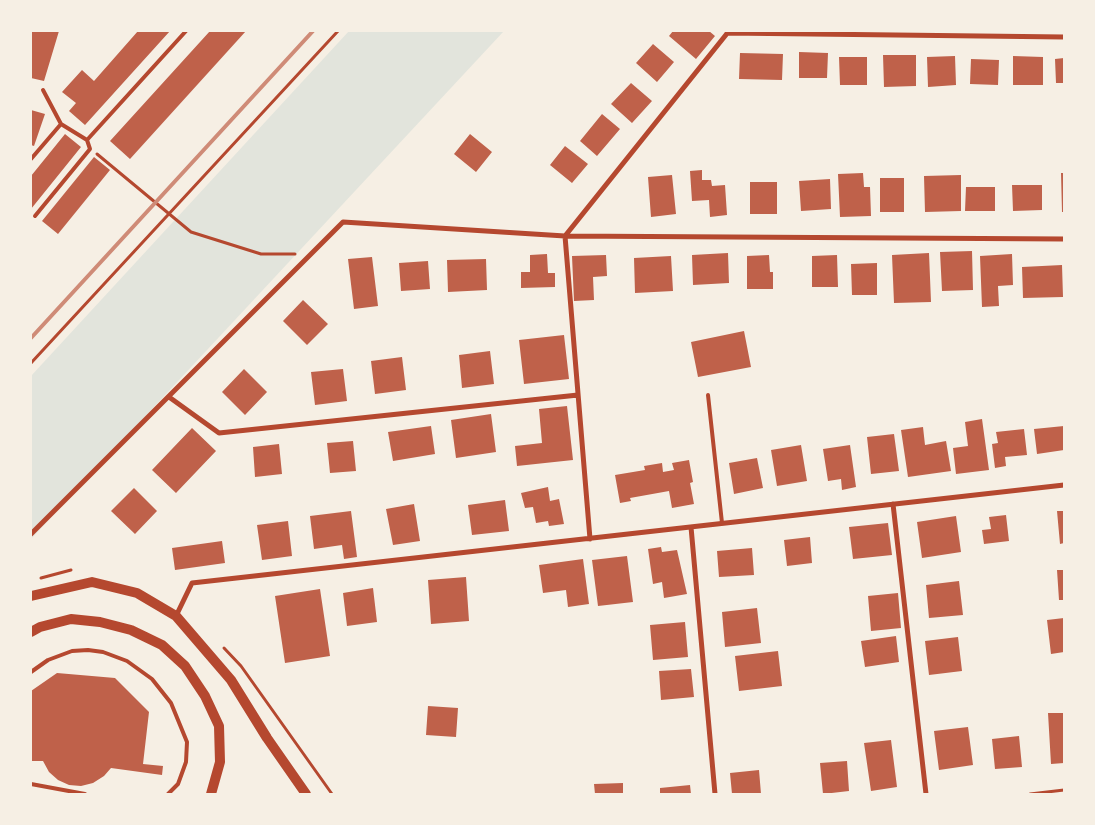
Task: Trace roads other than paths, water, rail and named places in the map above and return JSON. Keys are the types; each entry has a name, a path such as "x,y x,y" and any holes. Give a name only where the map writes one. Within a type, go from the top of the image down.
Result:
{"main road":[{"path":"31,596 92,582 137,593 176,616 231,680 267,738 306,794"},
{"path":"31,632 40,627 71,619 100,622 131,630 162,645 185,666 206,696 218,726 220,762 211,794"}],"street":[{"path":"590,538 564,236 728,32 1064,36"},
{"path":"31,534 343,222 564,236 1064,239"},
{"path":"169,397 219,433 578,395"},
{"path":"176,616 192,583 1064,485"},
{"path":"894,504 926,794"},
{"path":"691,527 715,794"}],"lane":[{"path":"87,140 186,31"},
{"path":"35,216 90,148 87,140 61,124 43,90"},
{"path":"31,159 61,124"},
{"path":"708,395 722,524"},
{"path":"31,672 48,660 72,651 88,650 103,652 127,661 152,679 170,703 187,742 186,762 178,784 168,794"},
{"path":"31,784 84,794"}],"railway":[{"path":"31,338 313,31"}]}
